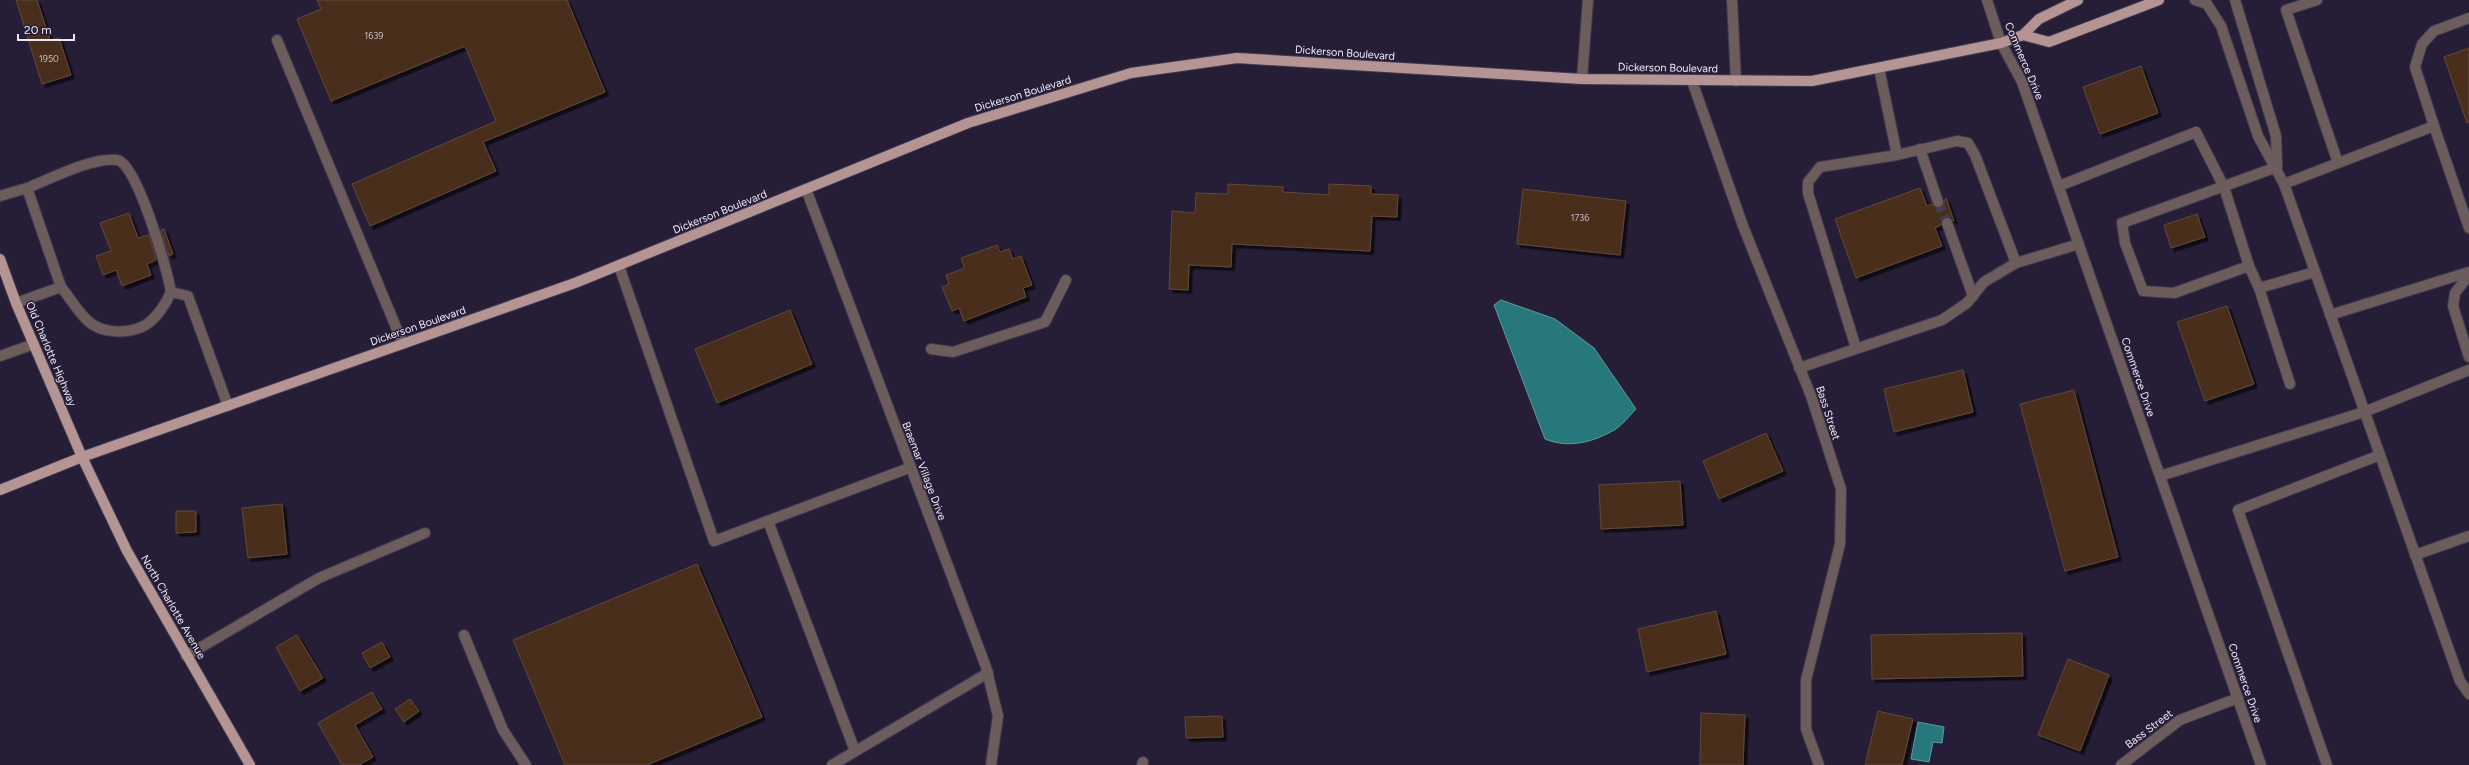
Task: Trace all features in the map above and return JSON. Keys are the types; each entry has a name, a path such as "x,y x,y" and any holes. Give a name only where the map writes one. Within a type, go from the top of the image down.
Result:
{"main road":[{"name":"Dickerson Boulevard","path":"0,490 82,457 619,266 968,124 1131,73 1237,58 1582,79 1812,82 2001,43 2023,36 2039,19 2078,0"},
{"path":"2023,36 2049,42 2159,0"},
{"name":"Old Charlotte Highway","path":"0,259 16,303 82,457"},
{"name":"North Charlotte Avenue","path":"82,457 127,550 186,656 250,765"}],"street":[{"path":"1582,79 1588,0"},
{"path":"1732,0 1736,81"},
{"name":"Commerce Drive","path":"1987,0 2001,43 2022,82 2261,765"},
{"path":"2195,0 2207,4 2221,26 2258,136 2277,167 2284,184 2460,681 2469,694"},
{"path":"2235,0 2276,136 2277,167"},
{"path":"2317,0 2286,10 2338,163"},
{"path":"2469,18 2434,30 2422,44 2415,67 2469,228"},
{"path":"277,40 403,344"},
{"path":"1879,68 1897,155"},
{"name":"Bass Street","path":"1692,81 1743,226 1811,396 1840,489 1840,544 1806,680 1806,729 1819,765"},
{"path":"2284,184 2434,126"},
{"path":"2059,186 2196,132 2224,187 2249,266 2259,288 2290,384"},
{"path":"1856,348 1808,193 1808,182 1820,168 1897,155 1957,141 1968,143 1975,155 2016,262"},
{"path":"1920,149 1938,202"},
{"path":"0,196 27,188 93,163 118,160 124,162 136,181 164,258 171,292 157,314 144,326 124,331 110,331 87,321 61,287 27,188"},
{"path":"2249,266 2174,293 2143,291 2125,244 2122,223 2277,167"},
{"name":"Braemar Village Drive","path":"806,189 909,468 988,673 998,716 991,765"},
{"path":"1947,223 1973,296"},
{"path":"1800,368 1942,320 1959,310 1984,282 2016,262 2079,244"},
{"path":"619,266 714,541 909,468"},
{"path":"2259,288 2315,272"},
{"path":"2330,315 2469,274"},
{"path":"2469,274 2454,293 2453,306 2469,357"},
{"path":"931,348 953,352 1046,322 1066,280"},
{"path":"16,303 61,287"},
{"path":"171,292 188,296 228,406"},
{"path":"0,356 34,344"},
{"path":"2160,476 2364,412 2469,370"},
{"path":"2327,765 2238,510 2380,455"},
{"path":"768,521 855,751"},
{"path":"186,656 319,578 425,533"},
{"path":"2415,555 2469,536"},
{"path":"464,635 503,730 526,765"},
{"path":"832,765 988,673"},
{"name":"Bass Street","path":"2121,765 2180,720 2238,698"}],"shaded area":[{"path":"1501,300 1555,319 1594,348 1636,409 1616,429 1590,441 1572,444 1554,442 1545,439 1494,305"},
{"path":"1918,722 1944,727 1942,743 1933,742 1929,762 1911,759"}],"building":[{"path":"16,0 37,0 50,40 59,38 71,75 42,84"},
{"path":"317,0 567,0 605,92 483,142 496,171 370,226 352,184 496,121 465,46 331,101 297,19 321,9"},
{"path":"2469,48 2469,122 2467,123 2444,57"},
{"path":"2141,66 2158,113 2100,134 2083,87"},
{"path":"1228,184 1283,187 1283,192 1329,195 1329,184 1371,186 1371,194 1398,195 1397,217 1372,216 1370,251 1232,244 1231,267 1189,265 1188,290 1169,289 1172,211 1195,213 1196,193 1228,194"},
{"path":"1920,188 1927,206 1932,204 1936,208 1940,208 1946,198 1954,221 1945,217 1942,219 1941,225 1935,228 1942,246 1856,278 1835,219"},
{"path":"1523,189 1626,201 1620,255 1517,244"},
{"path":"129,213 138,238 149,235 156,260 147,264 151,275 122,286 116,270 103,275 96,256 111,251 100,223"},
{"path":"2197,214 2205,237 2171,248 2164,225"},
{"path":"164,229 173,254 169,256 161,230"},
{"path":"997,245 1000,252 1009,249 1013,259 1021,256 1032,285 1023,288 1026,297 964,321 959,308 952,311 942,287 949,284 946,275 965,268 961,258"},
{"path":"2227,306 2254,384 2205,401 2177,322"},
{"path":"790,310 812,364 717,403 695,349"},
{"path":"1963,370 1973,412 1894,432 1884,389"},
{"path":"2074,390 2118,557 2065,571 2020,404"},
{"path":"1766,433 1783,471 1719,499 1703,461"},
{"path":"1680,481 1683,525 1601,529 1599,485"},
{"path":"282,504 287,554 248,558 242,508"},
{"path":"176,511 196,511 196,532 176,533"},
{"path":"697,564 762,717 647,765 565,765 513,640"},
{"path":"1716,611 1726,654 1647,672 1638,629"},
{"path":"2022,633 2023,676 1872,679 1871,635"},
{"path":"297,635 323,678 300,691 276,647"},
{"path":"382,642 390,657 370,668 362,653"},
{"path":"2068,659 2109,675 2080,751 2038,735"},
{"path":"372,692 382,709 355,725 373,757 359,765 342,765 318,723"},
{"path":"410,699 419,711 404,722 395,709"},
{"path":"1878,711 1913,719 1902,765 1865,765"},
{"path":"1701,713 1745,715 1743,765 1700,765"},
{"path":"1222,716 1223,737 1186,738 1185,717"}],"tunnel":[{"path":"1938,202 1947,223"}]}
